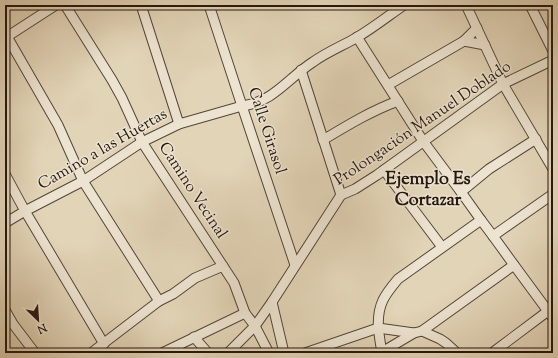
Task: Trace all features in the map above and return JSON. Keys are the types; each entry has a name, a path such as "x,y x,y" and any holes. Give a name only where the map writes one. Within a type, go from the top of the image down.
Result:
{"street":[{"path":"56,5 6,36 58,125 83,181 159,301"},
{"name":"Camino Vecinal","path":"65,5 112,80 142,142 234,283 245,313 255,326 269,353"},
{"path":"141,5 179,124"},
{"name":"Calle Girasol","path":"209,5 295,265"},
{"name":"Camino a las Huertas","path":"5,223 83,181 142,142 179,124 263,101 280,90 301,70 320,57 357,37 404,5"},
{"path":"466,5 503,84 553,169"},
{"path":"530,5 553,51"},
{"path":"388,85 464,41 477,28"},
{"path":"357,37 423,142 550,315 492,353"},
{"path":"464,41 485,45"},
{"name":"Prolongación Manuel Doblado","path":"228,353 255,326 341,195 355,189 384,170 503,84 553,60"},
{"path":"301,70 341,195"},
{"path":"323,140 360,118 398,101"},
{"path":"461,192 489,169 536,139"},
{"path":"384,170 442,247"},
{"path":"5,174 25,211 104,344"},
{"path":"493,236 553,194"},
{"path":"481,220 398,279 391,288 383,299 379,311 378,328 382,353 418,332 514,266"},
{"path":"91,353 159,301 173,294 195,278 223,266"},
{"path":"272,302 284,353"},
{"path":"5,310 16,328 35,353"},
{"path":"162,353 245,313"},
{"path":"305,353 378,328 418,332 440,339 457,353"},
{"path":"194,337 208,353"}],"district":[{"name":"Ejemplo Es Cortazar","path":"428,190"}]}
